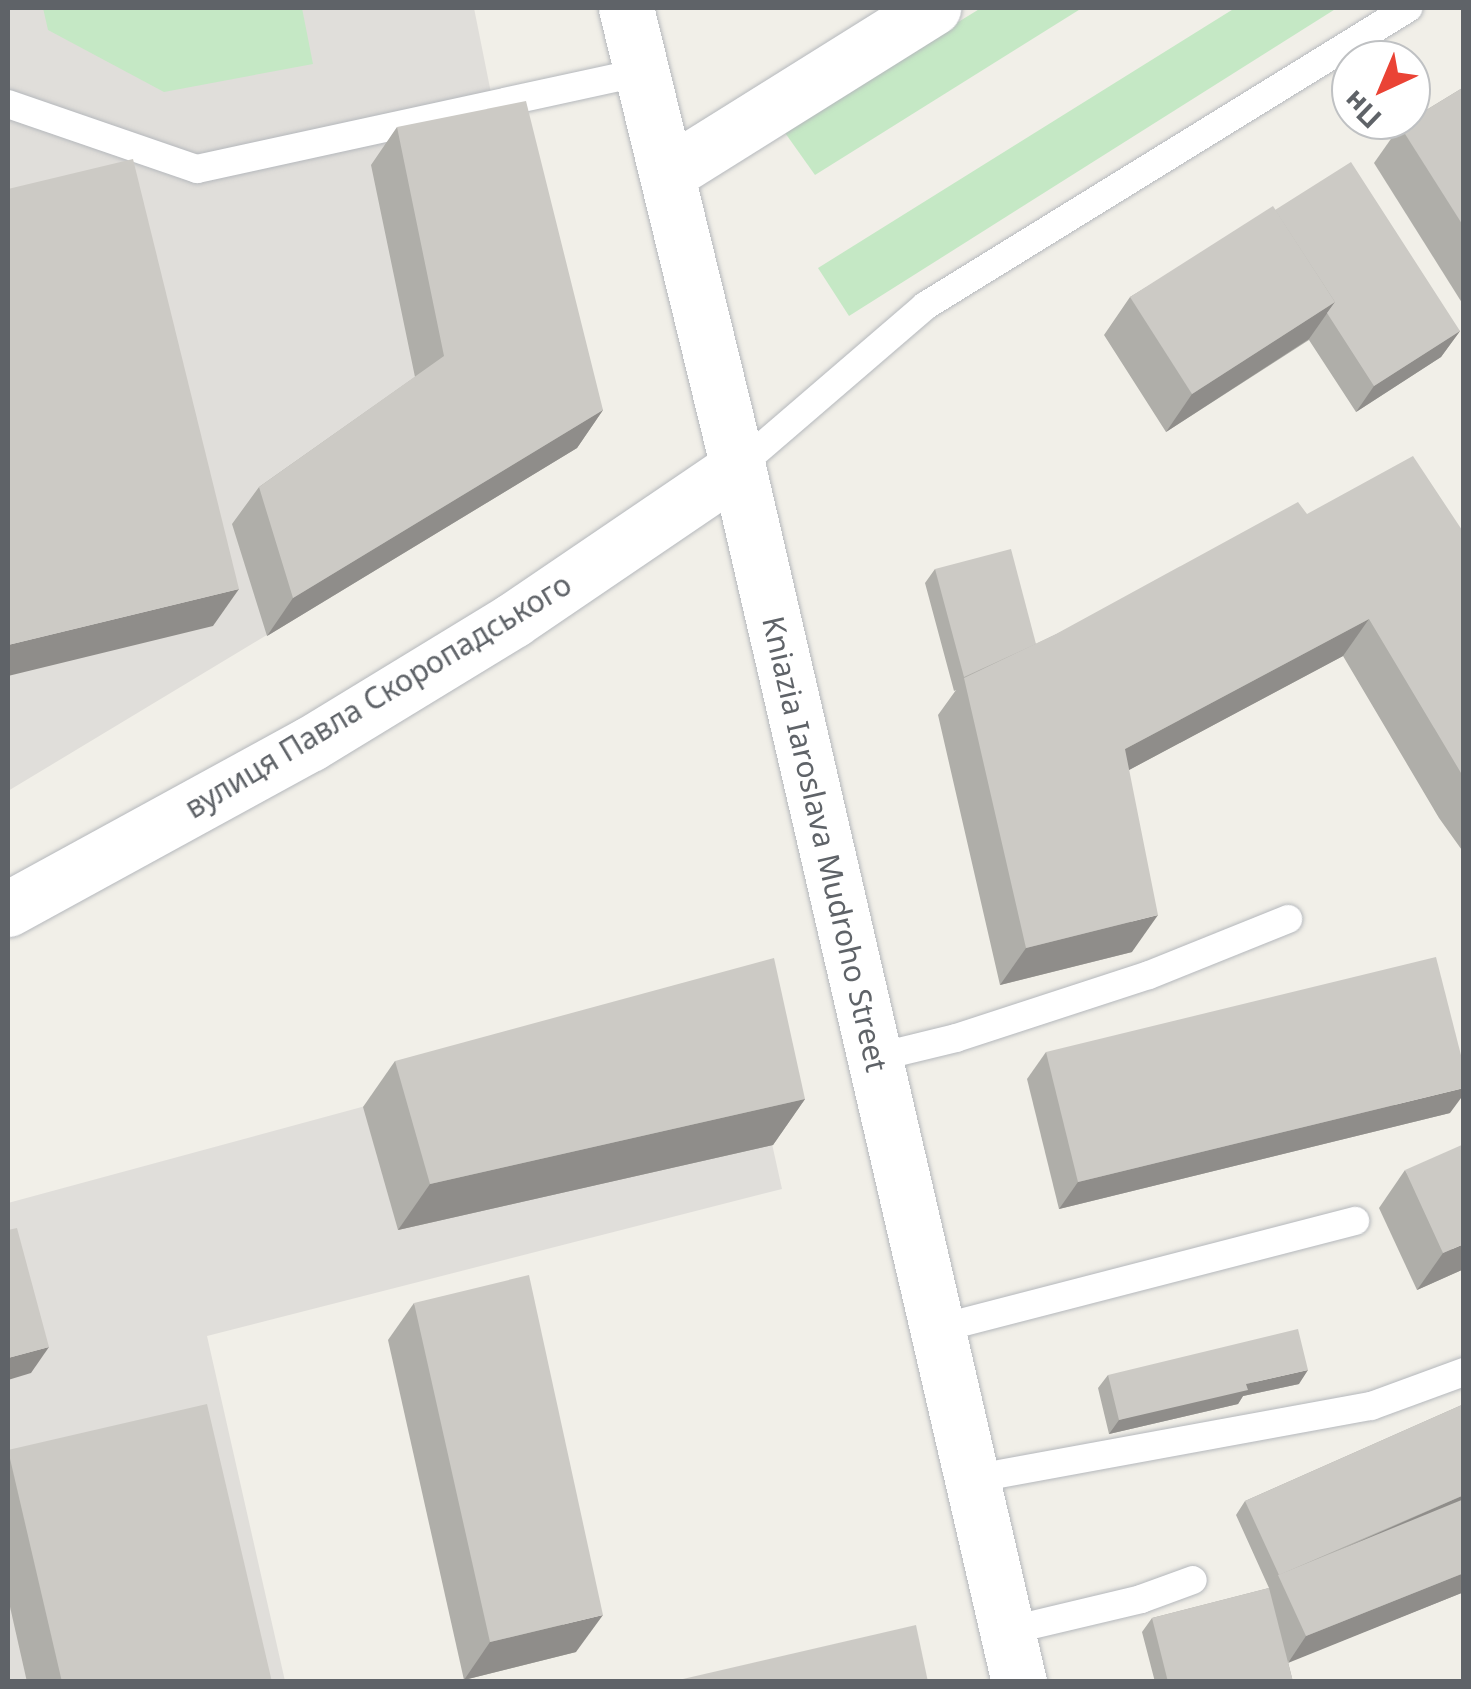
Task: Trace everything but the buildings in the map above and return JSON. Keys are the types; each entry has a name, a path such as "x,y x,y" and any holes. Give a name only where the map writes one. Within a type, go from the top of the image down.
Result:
{"main road":[{"name":"Kniazia Iaroslava Mudroho Street","path":"626,8 738,467 1013,1656"},
{"path":"667,174 932,8"},
{"name":"вулиця Павла Скоропадського","path":"8,909 310,744 513,620 738,467"}],"lane":[{"path":"738,467 926,306 1408,8"},
{"path":"8,104 197,169 642,72"},
{"path":"874,1058 956,1038 1149,975 1288,919"},
{"path":"937,1329 1355,1221"},
{"path":"972,1479 1371,1406 1464,1372"},
{"path":"1013,1656 1193,1580"}],"shaded area":[{"path":"8,8 474,8 500,138 577,448 8,791"},
{"path":"741,1004 782,1189 207,1336 285,1681 8,1682 8,1203"}],"green space":[{"path":"43,8 302,8 313,64 164,92 48,30"},
{"path":"981,8 1082,8 815,175 783,130"},
{"path":"1235,8 1337,8 849,316 818,268"}]}
